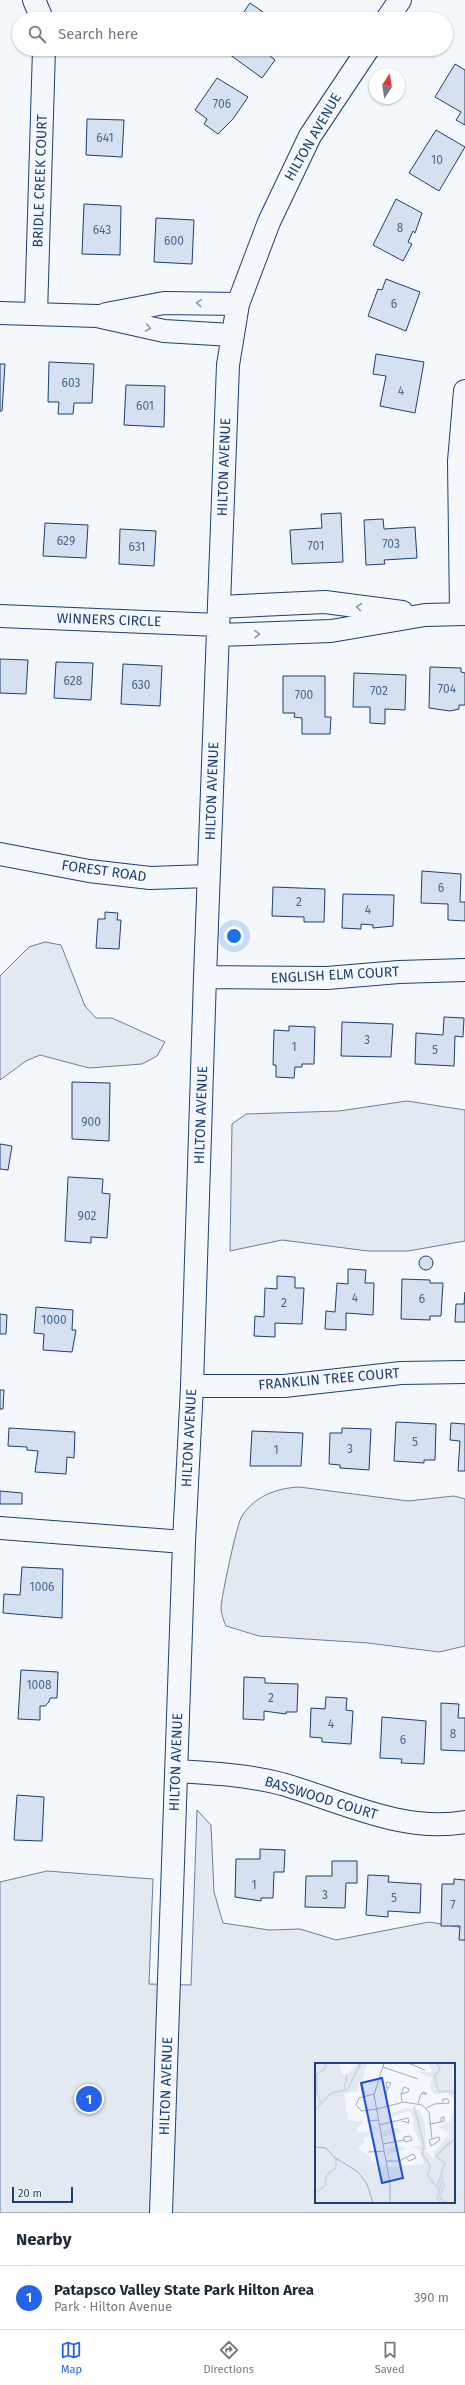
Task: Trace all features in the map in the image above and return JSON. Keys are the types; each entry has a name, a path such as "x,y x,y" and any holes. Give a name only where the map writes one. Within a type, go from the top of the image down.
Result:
{"street":[{"path":"34,0 39,12"},
{"path":"392,12 400,0"},
{"name":"BRIDLE CREEK COURT","path":"36,314 44,56"},
{"name":"HILTON AVENUE","path":"161,2213 184,1542 192,1386 224,432 232,335 238,304 247,275 289,177 310,136 363,56"},
{"path":"97,316 164,303 238,304"},
{"path":"0,313 97,316 164,331 232,335"},
{"path":"218,622 331,631 426,615 463,614 459,461 465,391"},
{"path":"218,622 325,602 426,615"},
{"name":"WINNERS CIRCLE","path":"0,616 218,622"},
{"name":"FOREST ROAD","path":"0,854 112,874 150,878 208,876"},
{"name":"ENGLISH ELM COURT","path":"205,977 327,978 399,972 465,970"},
{"name":"FRANKLIN TREE COURT","path":"192,1386 284,1386 401,1373 465,1372"},
{"path":"0,1528 184,1542"},
{"name":"BASSWOOD COURT","path":"176,1771 253,1778 388,1818 419,1823 465,1822"}],"shaded area":[{"path":"45,942 61,945 85,1006 96,1018 112,1018 165,1042 157,1056 142,1064 89,1068 40,1055 26,1061 0,1080 0,976 29,947"},
{"path":"407,1101 465,1110 465,1241 408,1251 368,1251 282,1240 230,1251 232,1124 246,1114 339,1111"},
{"path":"299,1487 408,1501 454,1496 465,1499 465,1646 439,1652 368,1643 259,1636 226,1626 221,1608 233,1545 242,1516 253,1503 267,1494 283,1489"},
{"path":"197,1810 211,1825 214,1892 223,1923 269,1930 300,1929 336,1940 429,1922 465,1928 465,2213 0,2213 0,1882 47,1871 153,1879 149,1984 191,1985"}],"building":[{"path":"250,3 263,12 244,12"},
{"path":"232,56 270,56 275,60 262,78"},
{"path":"455,64 465,70 465,125 456,120 461,112 435,97"},
{"path":"217,78 248,97 233,119 218,134 204,124 207,119 195,110"},
{"path":"87,119 124,120 122,157 86,155"},
{"path":"436,130 465,147 439,191 409,173"},
{"path":"396,199 422,213 415,233 413,231 408,242 412,244 403,261 373,245"},
{"path":"84,204 121,206 120,255 82,254"},
{"path":"156,218 194,220 192,264 154,262"},
{"path":"386,279 420,292 406,331 368,316 378,289 382,290"},
{"path":"376,354 424,362 415,413 380,406 386,376 373,374"},
{"path":"49,362 94,364 92,403 74,403 73,414 58,414 59,402 48,402"},
{"path":"0,364 5,364 2,411 0,411"},
{"path":"126,385 165,386 164,427 124,425"},
{"path":"341,513 343,562 292,564 290,530 322,528 321,514"},
{"path":"383,519 384,529 415,527 417,558 384,560 385,564 366,565 364,520"},
{"path":"45,523 88,525 86,558 43,556"},
{"path":"120,529 156,531 154,566 119,564"},
{"path":"0,659 28,660 26,694 0,693"},
{"path":"56,662 93,663 91,700 54,698"},
{"path":"123,664 162,666 160,706 121,704"},
{"path":"430,667 461,668 461,672 465,673 465,705 459,705 459,709 450,711 429,708"},
{"path":"354,673 406,675 405,710 385,709 385,724 370,723 370,707 353,707"},
{"path":"283,676 325,676 325,717 331,717 330,734 302,734 302,718 294,717 295,713 283,713"},
{"path":"422,871 461,874 460,902 465,902 465,921 448,920 448,904 421,903"},
{"path":"273,887 325,889 324,922 304,922 304,917 272,916"},
{"path":"343,894 394,895 393,926 373,928 373,925 361,924 361,929 342,928"},
{"path":"105,912 118,913 117,920 121,920 119,949 96,948 98,919 105,919"},
{"path":"444,1017 464,1018 463,1037 455,1036 454,1066 415,1064 416,1033 443,1035"},
{"path":"342,1022 393,1024 391,1057 341,1056"},
{"path":"289,1026 315,1027 314,1064 302,1064 302,1067 295,1067 294,1078 276,1077 276,1065 273,1065 274,1030 289,1031"},
{"path":"72,1082 110,1083 109,1141 72,1139"},
{"path":"0,1144 12,1146 8,1170 0,1169"},
{"path":"68,1177 103,1179 102,1193 110,1194 107,1238 91,1237 91,1243 65,1241"},
{"path":"423,1256 429,1256 433,1260 433,1266 429,1270 423,1270 419,1266 419,1260"},
{"path":"348,1269 366,1270 365,1283 374,1283 373,1315 346,1313 346,1330 325,1329 326,1311 335,1312 337,1283 348,1284"},
{"path":"277,1276 295,1277 295,1288 304,1288 302,1324 275,1323 275,1337 254,1336 255,1316 264,1317 265,1288 277,1289"},
{"path":"402,1279 430,1280 430,1283 443,1283 441,1316 430,1316 430,1320 401,1319"},
{"path":"465,1292 465,1322 455,1322 456,1304 464,1304"},
{"path":"36,1307 73,1310 72,1330 76,1330 72,1352 43,1350 44,1334 34,1333"},
{"path":"0,1314 7,1315 6,1334 0,1334"},
{"path":"0,1390 4,1390 3,1409 0,1409"},
{"path":"396,1422 436,1424 435,1460 424,1460 424,1463 394,1461"},
{"path":"451,1423 465,1424 465,1471 458,1471 460,1441 450,1440"},
{"path":"9,1428 75,1432 74,1458 67,1457 66,1474 35,1472 38,1451 27,1450 27,1447 8,1446"},
{"path":"342,1428 371,1429 369,1470 340,1468 340,1465 329,1464 330,1433 342,1433"},
{"path":"252,1431 303,1433 301,1466 250,1466"},
{"path":"0,1491 22,1493 22,1504 0,1504"},
{"path":"22,1567 63,1569 62,1618 3,1613 4,1594 20,1595"},
{"path":"21,1670 58,1672 57,1698 50,1698 49,1702 45,1706 40,1706 40,1720 18,1719"},
{"path":"244,1677 265,1678 265,1683 298,1684 297,1712 286,1712 286,1714 264,1711 264,1720 243,1719"},
{"path":"326,1697 347,1698 346,1710 353,1711 351,1744 322,1742 322,1738 310,1737 311,1708 325,1709"},
{"path":"441,1703 459,1704 458,1718 465,1718 465,1751 441,1750"},
{"path":"382,1717 426,1721 424,1764 401,1763 402,1759 380,1758"},
{"path":"17,1795 44,1797 42,1841 14,1840"},
{"path":"260,1849 285,1850 284,1872 274,1872 273,1898 261,1898 261,1901 235,1897 236,1859 260,1859"},
{"path":"332,1861 357,1861 357,1883 346,1883 345,1908 305,1907 306,1876 332,1876"},
{"path":"368,1875 389,1876 388,1882 421,1884 420,1913 388,1911 388,1917 366,1915"},
{"path":"454,1879 465,1880 465,1940 459,1940 460,1926 441,1926 442,1884 454,1884"}],"place":[{"name":"Patapsco Valley State Park Hilton Area","path":"89,2099"}]}
